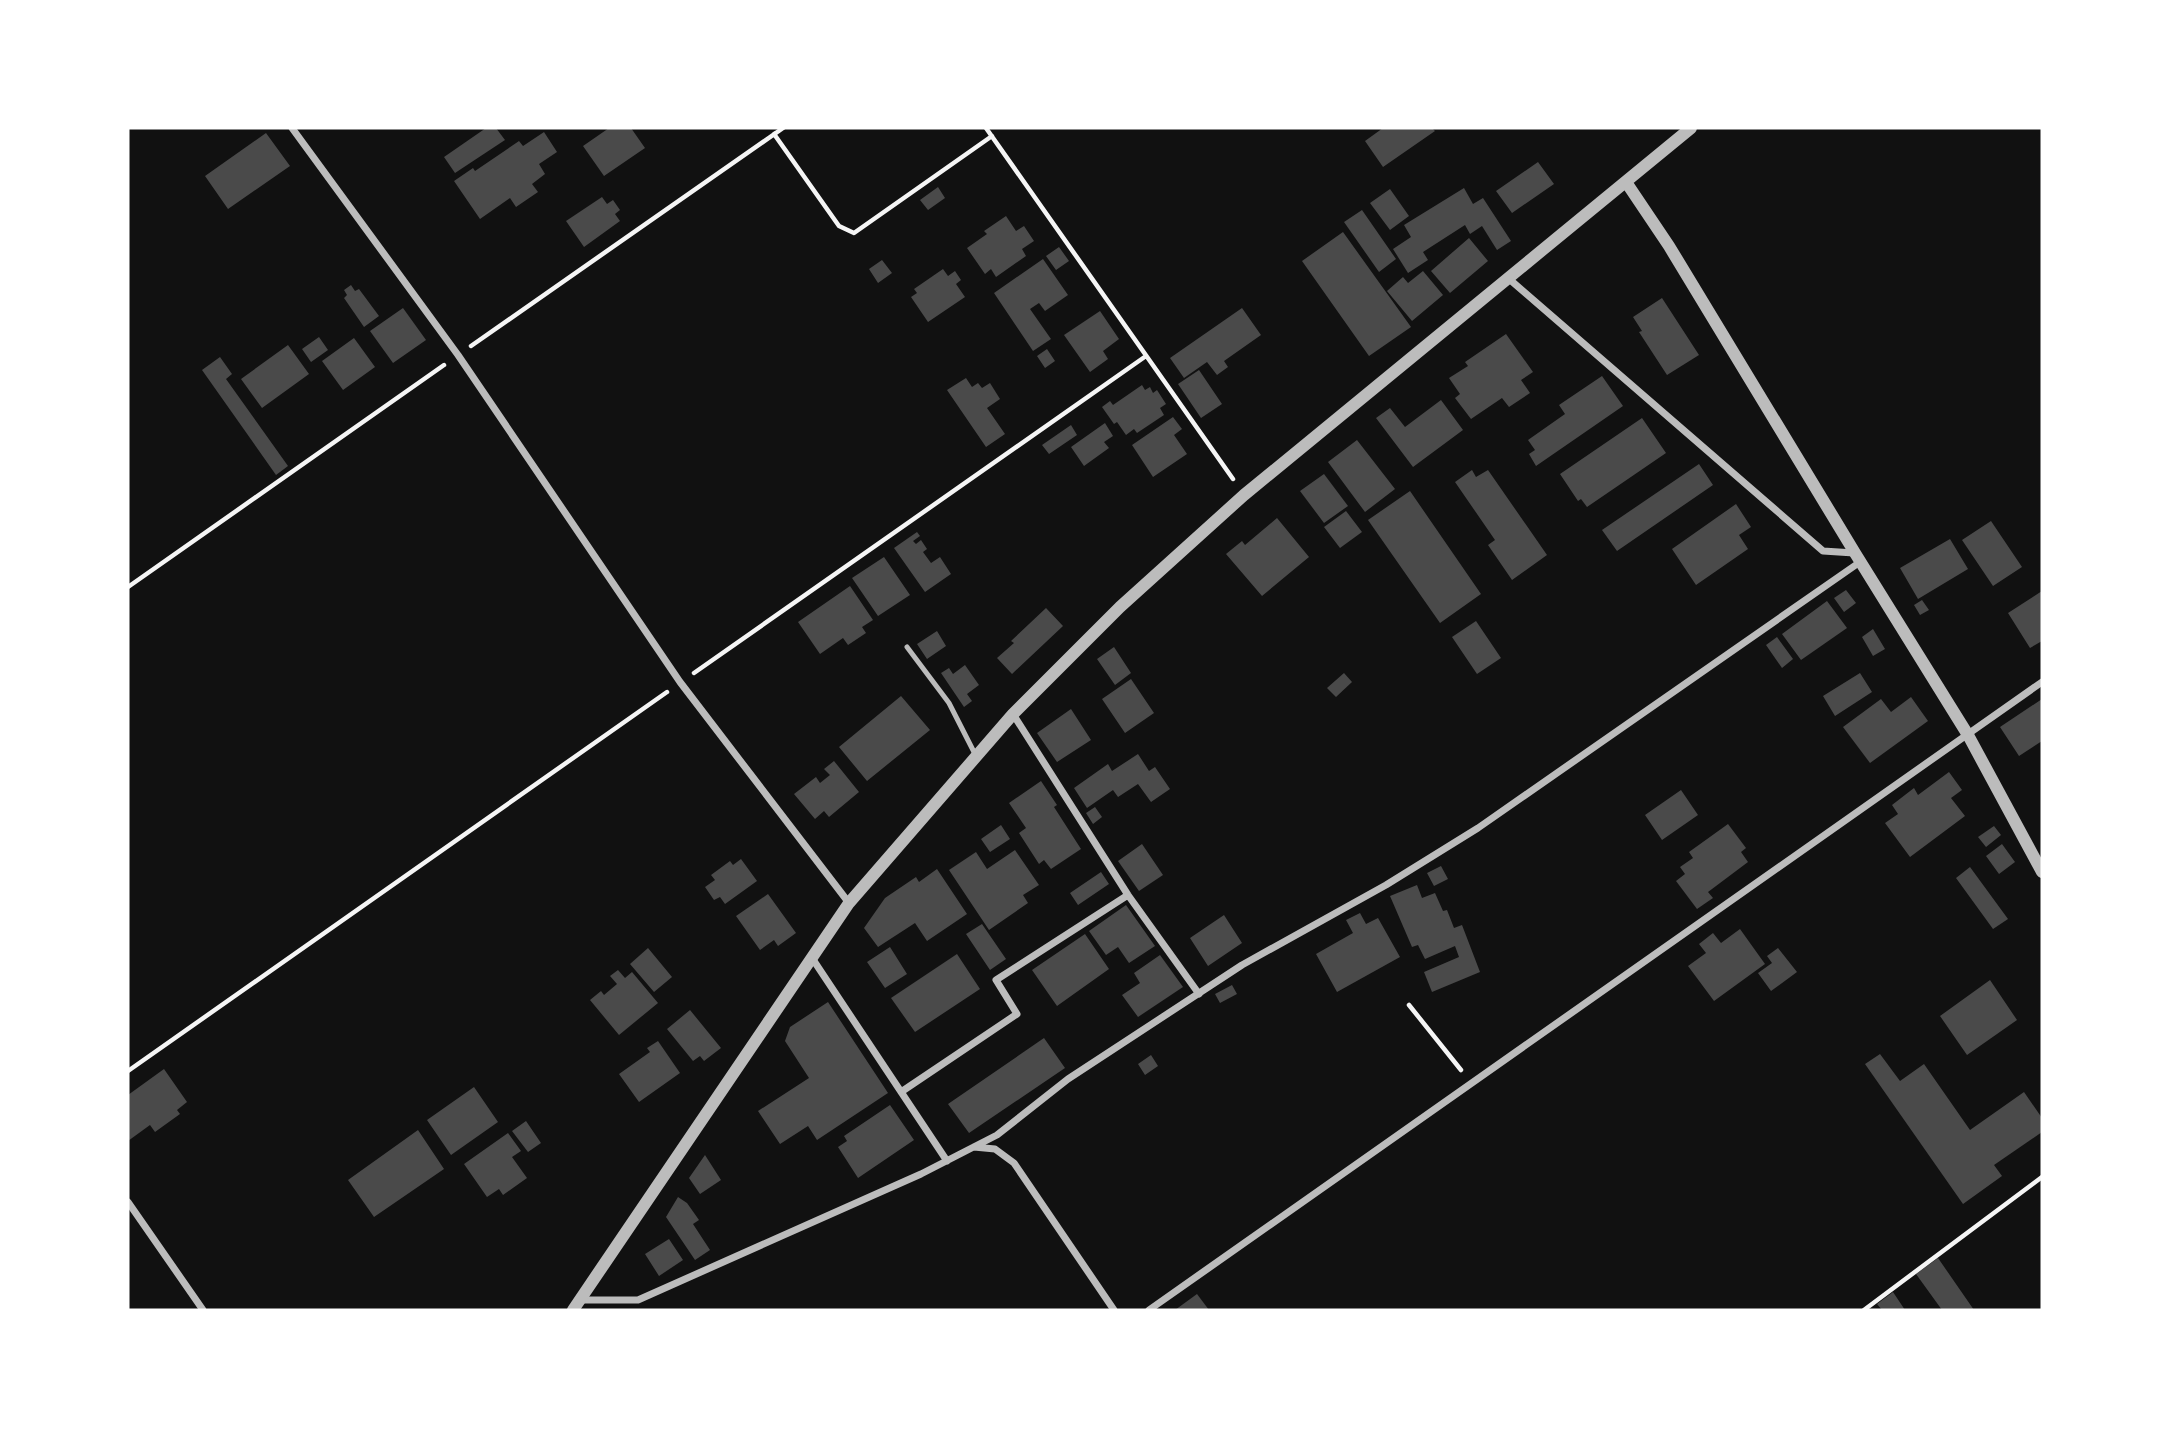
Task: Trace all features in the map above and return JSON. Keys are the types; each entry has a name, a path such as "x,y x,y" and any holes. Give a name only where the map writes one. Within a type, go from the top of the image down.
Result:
{"street":[{"path":"292,128 458,355 681,682 849,903"},
{"path":"577,1305 849,903 1013,714 1121,607 1244,495 1691,128"},
{"path":"1626,182 1670,246 1968,735 2042,872"},
{"path":"1508,278 1823,551 1858,558"},
{"path":"577,1305 638,1300 947,1161 997,1135 1068,1079 1242,965 1387,885 1478,828 1858,558"},
{"path":"1149,1310 2042,681"},
{"path":"1013,714 1128,895 1199,994"},
{"path":"901,1093 1017,1014 996,980 1128,895"},
{"path":"812,958 947,1161"},
{"path":"974,1147 995,1149 1014,1163 1114,1310"},
{"path":"128,1202 202,1310"}],"lane":[{"path":"907,647 949,703 976,756"}],"path":[{"path":"986,128 1244,495"},
{"path":"774,134 839,226 854,233 992,136"},
{"path":"128,1071 1146,356"},
{"path":"1409,1005 1473,1084"},
{"path":"1864,1310 2042,1177"}],"building":[{"path":"486,128 496,128 505,140 455,173 444,157"},
{"path":"609,128 631,128 645,148 604,176 583,146"},
{"path":"1383,128 1432,128 1435,131 1383,167 1365,141"},
{"path":"544,132 557,152 539,164 545,174 532,184 538,192 516,207 510,198 480,219 454,181 473,168 475,171 519,141 523,146"},
{"path":"266,133 290,166 228,209 205,176"},
{"path":"1538,162 1554,184 1512,213 1496,191"},
{"path":"938,187 945,198 928,210 920,200"},
{"path":"1464,188 1473,204 1483,198 1511,241 1497,250 1482,226 1470,234 1465,225 1423,252 1428,260 1408,273 1393,249 1411,237 1404,225"},
{"path":"1390,189 1409,216 1390,230 1370,203"},
{"path":"602,197 607,204 613,200 620,210 615,214 620,221 584,247 566,221"},
{"path":"1362,210 1396,259 1379,272 1344,222"},
{"path":"1006,216 1016,231 1024,226 1034,241 1022,249 1026,256 996,277 991,269 985,274 967,248 987,234 984,231"},
{"path":"1343,232 1411,327 1369,356 1302,261"},
{"path":"1469,238 1488,261 1450,293 1431,271"},
{"path":"1059,247 1069,261 1056,270 1046,256"},
{"path":"1043,259 1068,295 1045,311 1039,303 1030,309 1051,339 1033,351 994,293"},
{"path":"882,260 892,273 878,283 869,269"},
{"path":"943,269 948,276 955,271 961,280 956,284 965,297 928,322 911,297 917,293 914,289"},
{"path":"1423,271 1443,295 1412,321 1387,291 1403,277 1408,283"},
{"path":"351,285 355,291 359,289 379,316 364,327 344,298 347,295 344,290"},
{"path":"1662,298 1699,355 1667,375 1639,332 1642,331 1633,317"},
{"path":"403,308 426,340 393,363 370,331"},
{"path":"1242,308 1261,335 1224,361 1228,367 1217,375 1207,362 1184,378 1170,358"},
{"path":"1100,311 1119,339 1103,351 1108,359 1090,372 1064,335"},
{"path":"1506,334 1533,372 1521,380 1530,393 1509,407 1502,398 1471,419 1455,398 1460,394 1449,378 1468,366 1465,362"},
{"path":"319,337 328,350 311,362 302,349"},
{"path":"354,338 375,367 343,390 322,361"},
{"path":"288,345 309,374 262,408 241,379"},
{"path":"1047,349 1055,361 1045,368 1037,356"},
{"path":"220,357 232,374 226,379 288,466 276,475 202,370"},
{"path":"1199,370 1222,404 1201,418 1178,384"},
{"path":"1602,376 1623,406 1536,466 1529,454 1535,450 1528,440 1565,414 1559,405"},
{"path":"966,378 972,387 978,383 982,388 990,383 1000,399 987,408 1005,434 986,447 947,390"},
{"path":"1142,385 1145,390 1150,387 1153,393 1157,390 1166,404 1160,408 1164,415 1137,433 1134,429 1126,435 1102,407 1110,401 1113,405"},
{"path":"1441,400 1463,430 1413,467 1376,418 1390,408 1405,427"},
{"path":"1173,417 1182,429 1174,435 1187,454 1153,477 1132,445"},
{"path":"1642,418 1666,453 1587,507 1581,499 1578,501 1560,474"},
{"path":"1105,423 1113,436 1104,442 1109,448 1084,466 1071,447"},
{"path":"1071,425 1077,435 1049,454 1042,445"},
{"path":"1357,440 1395,489 1365,512 1328,462"},
{"path":"1699,464 1713,485 1617,551 1602,530"},
{"path":"1472,470 1476,477 1488,470 1547,555 1512,580 1488,545 1495,540 1455,482"},
{"path":"1324,474 1348,506 1324,523 1300,491"},
{"path":"1410,491 1481,594 1440,623 1368,520"},
{"path":"1736,504 1751,527 1739,535 1748,549 1696,585 1672,549"},
{"path":"1346,511 1362,532 1340,548 1324,527"},
{"path":"1277,518 1309,557 1262,596 1226,554 1242,541 1245,545"},
{"path":"1991,521 2022,567 1993,586 1962,540"},
{"path":"917,532 920,536 913,541 916,544 921,540 927,549 923,552 931,563 940,557 951,574 925,592 894,548"},
{"path":"1950,539 1968,569 1918,599 1900,568"},
{"path":"884,557 910,595 878,616 852,578"},
{"path":"850,586 873,620 862,627 866,633 848,645 843,638 820,654 798,622"},
{"path":"1846,590 1856,603 1844,612 1834,598"},
{"path":"2042,591 2042,641 2030,648 2008,613"},
{"path":"1922,600 1929,610 1920,615 1914,605"},
{"path":"1827,601 1847,628 1801,660 1782,634"},
{"path":"1046,608 1063,626 1012,674 997,658"},
{"path":"1476,621 1501,658 1477,674 1452,637"},
{"path":"1873,629 1885,649 1873,656 1862,637"},
{"path":"937,631 946,646 927,659 917,644"},
{"path":"1777,637 1793,659 1782,668 1766,645"},
{"path":"1114,647 1131,673 1115,685 1097,659"},
{"path":"965,665 979,685 967,694 972,701 964,707 941,673 949,668 953,674"},
{"path":"1344,673 1352,682 1336,697 1327,688"},
{"path":"1860,673 1872,692 1835,716 1823,696"},
{"path":"1131,679 1154,713 1125,733 1102,699"},
{"path":"901,696 930,730 867,781 839,747"},
{"path":"1911,697 1928,721 1870,763 1843,727 1881,699 1891,712"},
{"path":"2042,699 2042,741 2019,756 2000,727"},
{"path":"1071,709 1091,740 1057,762 1037,733"},
{"path":"1138,754 1149,771 1155,767 1170,789 1151,802 1138,784 1118,797 1113,790 1087,808 1074,788 1108,764 1112,771"},
{"path":"834,761 859,792 829,817 824,811 815,819 794,794 816,777 820,783 830,775 824,769"},
{"path":"1949,772 1962,790 1951,798 1965,816 1910,857 1885,823 1898,814 1892,805 1914,788 1918,795"},
{"path":"1041,781 1081,849 1051,869 1044,860 1039,864 1019,833 1026,828 1009,803"},
{"path":"1681,790 1698,815 1662,840 1645,815"},
{"path":"1095,807 1102,817 1093,824 1086,813"},
{"path":"1728,824 1746,848 1741,852 1748,862 1708,892 1713,898 1697,909 1676,881 1685,874 1680,867 1693,858 1689,852"},
{"path":"1001,825 1010,839 990,852 981,839"},
{"path":"1994,826 2001,835 1986,847 1978,837"},
{"path":"1142,844 1163,875 1139,891 1118,861"},
{"path":"2002,844 2015,862 1999,874 1986,856"},
{"path":"1015,850 1039,885 1023,895 1028,903 989,930 949,870 976,852 987,869"},
{"path":"741,859 757,881 725,904 720,897 714,900 705,887 715,880 711,875 730,861 733,865"},
{"path":"1441,866 1448,879 1434,886 1427,873"},
{"path":"1970,867 2008,919 1993,929 1956,878"},
{"path":"937,869 967,914 927,941 915,923 878,947 864,928 885,898 916,877 919,882"},
{"path":"1101,872 1109,884 1078,905 1070,893"},
{"path":"1417,885 1422,898 1435,893 1443,911 1447,910 1454,928 1462,925 1480,972 1432,992 1424,972 1459,957 1455,946 1425,959 1418,945 1412,947 1390,896"},
{"path":"768,894 796,933 778,946 774,940 760,950 736,916"},
{"path":"1126,905 1155,946 1129,963 1118,947 1106,955 1089,931"},
{"path":"1360,913 1366,924 1378,918 1400,957 1337,992 1316,954 1353,933 1346,920"},
{"path":"1224,915 1242,943 1208,966 1190,938"},
{"path":"982,924 1006,959 990,970 966,934"},
{"path":"1740,929 1765,964 1714,1001 1688,966 1706,953 1699,944 1713,933 1721,943"},
{"path":"1085,934 1109,969 1057,1006 1032,970"},
{"path":"890,947 907,974 885,988 867,962"},
{"path":"648,948 672,977 654,992 630,964"},
{"path":"1778,948 1797,972 1771,991 1758,973 1772,963 1767,956"},
{"path":"957,954 980,989 915,1032 891,998"},
{"path":"1160,955 1183,987 1138,1017 1122,995 1140,983 1134,973"},
{"path":"618,970 625,978 632,972 658,1003 619,1035 590,1000 601,991 604,995 617,984 610,976"},
{"path":"1990,980 2017,1020 1967,1055 1940,1016"},
{"path":"1232,985 1237,994 1220,1003 1215,994"},
{"path":"828,1002 888,1093 817,1140 808,1126 780,1144 758,1111 809,1078 785,1041 790,1027"},
{"path":"690,1010 721,1048 704,1061 700,1056 693,1061 667,1029"},
{"path":"1044,1038 1065,1068 969,1133 948,1104"},
{"path":"658,1041 680,1073 639,1102 619,1074 650,1052 647,1048"},
{"path":"1880,1054 1900,1081 1924,1064 1970,1130 2024,1092 2042,1118 2042,1132 1994,1165 2002,1176 1963,1204 1865,1064"},
{"path":"1151,1055 1158,1066 1145,1075 1138,1064"},
{"path":"164,1069 187,1102 177,1110 180,1114 155,1132 150,1125 128,1141 128,1095"},
{"path":"474,1087 498,1122 451,1155 427,1120"},
{"path":"890,1105 914,1140 858,1178 838,1147 847,1141 844,1136"},
{"path":"526,1121 541,1143 528,1152 512,1131"},
{"path":"418,1130 444,1169 374,1217 348,1180"},
{"path":"508,1133 521,1151 512,1157 527,1178 503,1195 499,1189 487,1197 464,1164"},
{"path":"705,1155 721,1180 700,1194 689,1178"},
{"path":"678,1197 687,1203 699,1220 693,1224 710,1250 695,1260 666,1217"},
{"path":"669,1239 683,1260 659,1276 645,1254"},
{"path":"1938,1258 1974,1310 1942,1310 1916,1274"},
{"path":"1893,1292 1905,1310 1882,1310 1877,1304"},
{"path":"1197,1294 1209,1310 1175,1310"}]}
